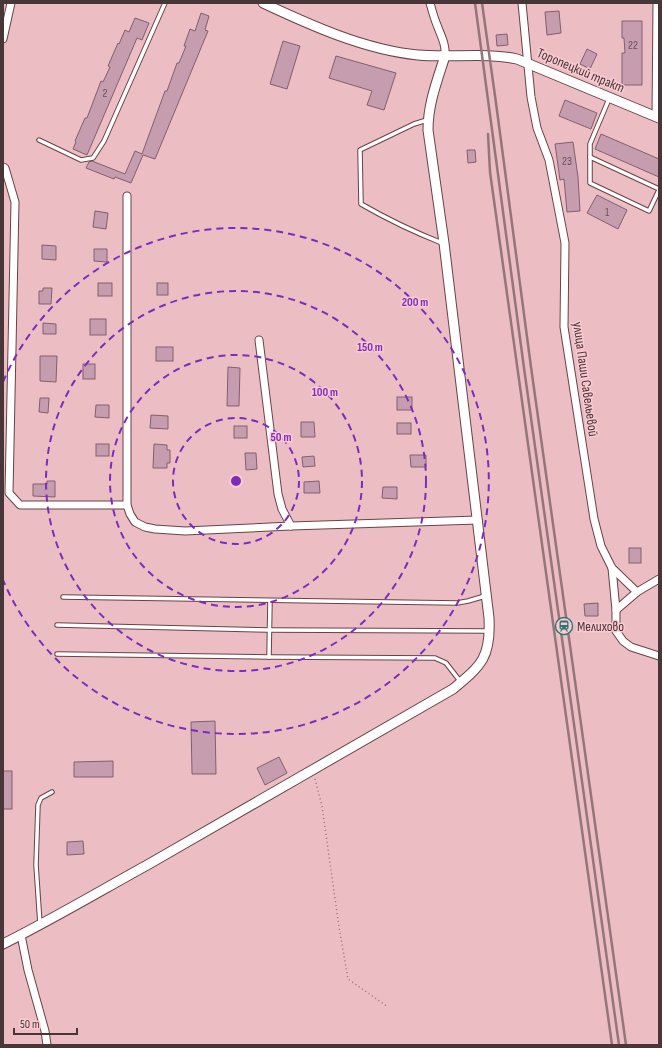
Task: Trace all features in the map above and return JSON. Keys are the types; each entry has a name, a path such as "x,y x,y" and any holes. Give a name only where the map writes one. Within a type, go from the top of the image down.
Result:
{"street":[{"path":"3,39 11,3"},
{"path":"263,3 315,26 358,42 403,53 445,56"},
{"path":"3,944 40,925 238,813 453,689 481,664 488,648 490,631 478,520 444,243 430,147 428,120 432,95 446,49 430,3"},
{"name":"улица Паши Савельевой","path":"522,3 531,97 537,128 549,160 565,243 564,327 594,519 601,546 612,568 637,592"},
{"path":"656,3 658,118"},
{"name":"Торопецкий тракт","path":"445,56 501,56 528,63 658,118"},
{"path":"3,167 5,168 15,202 9,493 20,505 127,505"},
{"path":"127,196 127,505 135,522 144,527 155,529 185,531 478,520"},
{"path":"259,340 278,494 282,509 291,526"},
{"path":"612,568 616,610 616,631 623,641 631,647 659,656"},
{"path":"616,610 637,592 659,579"},
{"path":"21,935 28,970 45,1031 47,1045"}],"lane":[{"path":"39,140 81,160 93,158 104,141 165,3"},
{"path":"590,157 659,190 649,211 590,183 590,157 590,144 610,98"},
{"path":"428,120 414,124 360,150 361,204 398,225 444,243"},
{"path":"63,597 457,603 468,602 486,596"},
{"path":"268,657 270,601"},
{"path":"57,625 269,630 490,631"},
{"path":"57,654 435,658 446,663 461,682"},
{"path":"40,925 36,865 38,805 41,798 52,792"}],"path":[{"path":"312,769 322,806 348,979 388,1007"}],"building":[{"path":"559,11 561,33 547,35 545,12"},
{"path":"201,13 209,16 205,30 208,31 155,159 143,155 131,183 115,177 114,179 86,168 89,162 92,161 125,174 135,151 142,154 165,91 167,91 177,63 179,63 186,46 184,46 190,29 195,31"},
{"path":"135,18 149,23 142,40 137,38 87,155 73,149 76,142 75,141 85,118 87,118 101,81 103,82 110,67 108,66 118,43 119,44 125,30 129,32"},
{"path":"622,21 642,21 642,85 622,85 622,53 625,53 624,38 622,38"},
{"path":"507,34 508,45 497,46 496,35"},
{"path":"283,41 300,46 287,89 270,84"},
{"path":"587,49 597,54 590,69 580,64"},
{"path":"336,56 396,73 384,110 367,105 372,91 329,78"},
{"path":"565,100 597,113 591,129 559,116"},
{"path":"601,134 659,159 659,177 595,149"},
{"path":"573,142 578,177 580,211 567,212 564,179 560,180 555,144"},
{"path":"467,150 475,150 476,162 468,163"},
{"path":"597,195 627,210 618,229 587,213"},
{"path":"95,211 108,213 106,229 93,227"},
{"path":"42,245 56,246 56,260 42,259"},
{"path":"94,249 107,249 107,262 94,261"},
{"path":"98,283 112,283 112,296 98,296"},
{"path":"157,283 168,283 168,295 157,295"},
{"path":"43,288 52,288 51,304 39,304 39,291 43,291"},
{"path":"90,319 106,319 106,335 90,335"},
{"path":"43,323 56,324 56,334 43,334"},
{"path":"156,347 173,347 173,361 156,361"},
{"path":"40,356 57,356 56,382 40,381"},
{"path":"83,364 95,364 95,379 83,379"},
{"path":"228,367 240,368 239,406 227,406"},
{"path":"397,397 412,397 412,410 397,410"},
{"path":"40,398 49,398 48,413 39,412"},
{"path":"96,405 109,405 109,418 95,417"},
{"path":"151,415 168,416 168,429 150,428"},
{"path":"301,422 314,422 315,437 301,437"},
{"path":"397,423 411,423 411,434 397,434"},
{"path":"234,426 247,426 247,438 234,438"},
{"path":"96,444 109,444 109,456 96,456"},
{"path":"154,444 167,445 167,450 170,450 170,463 167,463 167,468 153,468"},
{"path":"245,453 256,453 257,469 246,470"},
{"path":"410,455 426,455 426,467 411,467"},
{"path":"314,456 315,466 303,467 302,457"},
{"path":"47,481 55,481 55,497 33,496 33,484 47,484"},
{"path":"319,481 320,493 304,493 304,482"},
{"path":"383,487 397,487 397,499 382,498"},
{"path":"629,548 641,548 641,563 629,563"},
{"path":"598,603 598,616 585,616 584,604"},
{"path":"215,721 216,774 192,774 191,722"},
{"path":"279,757 287,773 265,785 257,768"},
{"path":"113,761 113,777 74,777 74,762"},
{"path":"3,771 12,771 12,809 3,809"},
{"path":"83,841 84,854 67,855 67,842"}],"railway":[{"path":"475,3 524,368 619,1045"},
{"path":"482,3 531,367 626,1045"},
{"path":"488,134 490,172 612,1045"}],"place":[{"name":"Мелихово","path":"564,626"}]}
